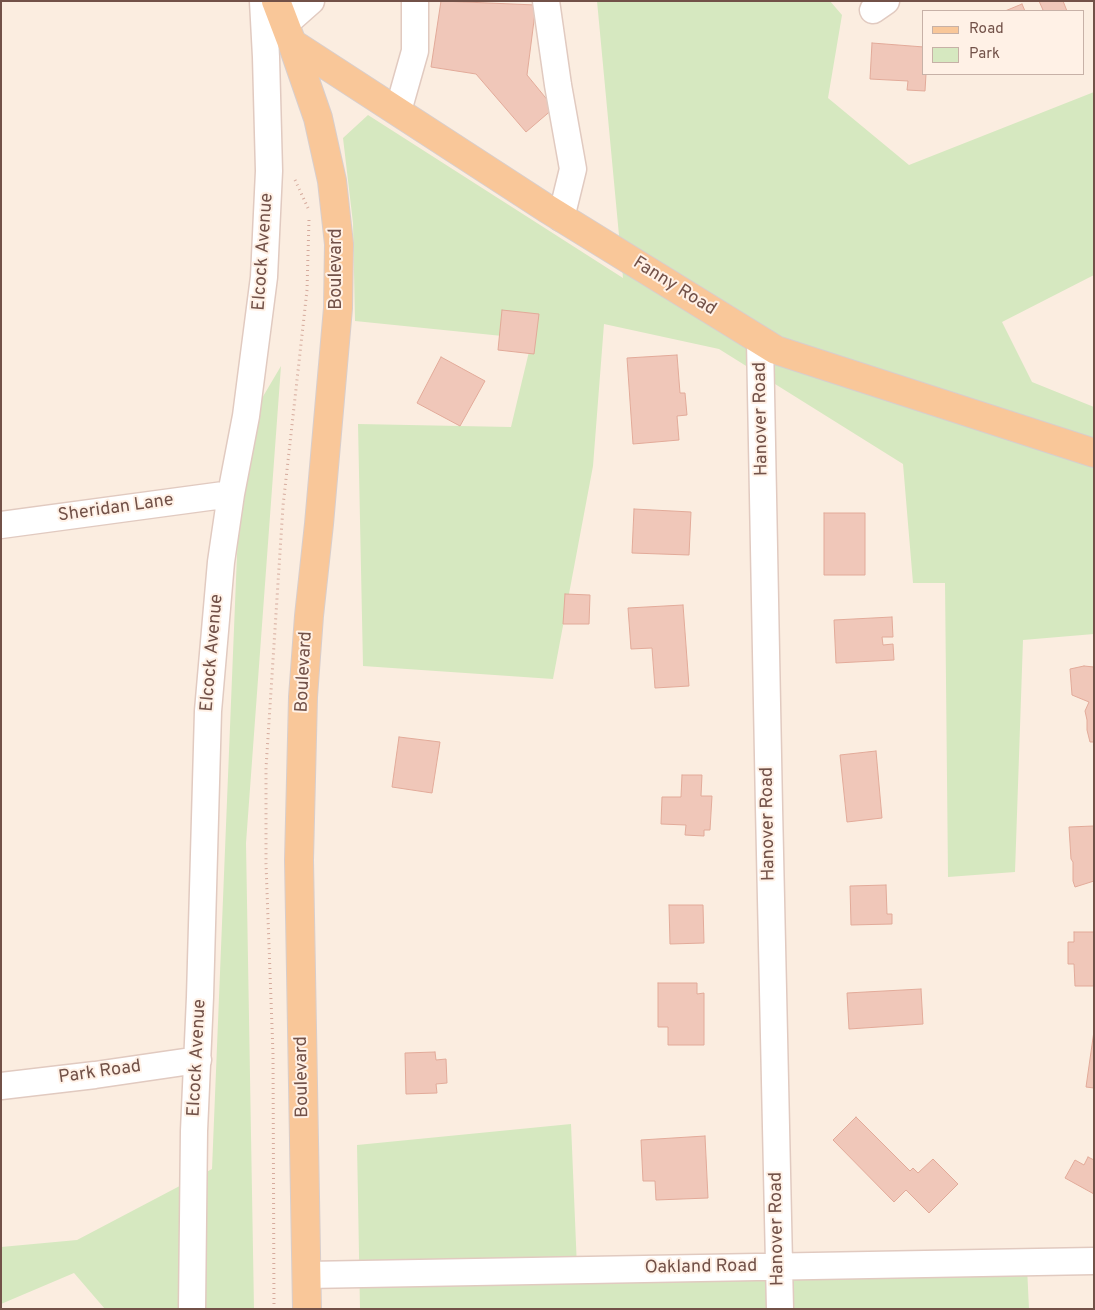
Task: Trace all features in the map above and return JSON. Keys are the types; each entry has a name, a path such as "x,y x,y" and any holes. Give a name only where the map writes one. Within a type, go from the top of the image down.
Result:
{"main road":[{"name":"Fanny Road","path":"284,23 398,112 561,218 776,350 1094,452"},
{"name":"Boulevard","path":"284,23 318,118 332,181 339,244 338,308 303,697 299,860 308,1309"}],"street":[{"name":"Elcock Avenue","path":"192,1309 194,1131 198,1060 208,711 221,562 231,494 246,416 264,277 269,164 263,1"},
{"path":"284,23 311,1"},
{"path":"398,112 416,51 415,1"},
{"path":"546,1 573,169 561,218"},
{"name":"Hanover Road","path":"760,340 780,1309"},
{"name":"Sheridan Lane","path":"1,525 231,494"},
{"name":"Park Road","path":"1,1086 198,1060"},
{"name":"Oakland Road","path":"307,1274 1094,1261"}],"green space":[{"path":"597,1 830,1 842,15 828,98 909,165 1094,92 1094,275 1002,322 1032,382 1094,407 1094,634 1023,640 1015,872 948,877 945,583 913,583 903,464 719,349 604,324 593,466 553,679 363,666 358,424 511,427 532,339 355,321 353,223 343,138 368,115 623,278"},
{"path":"281,366 246,843 254,1309 105,1309 74,1273 1,1304 1,1247 77,1240 212,1169 242,432"},
{"path":"571,1124 577,1268 1027,1267 1029,1309 360,1309 357,1145"}],"building":[{"path":"441,1 536,5 527,75 554,108 526,132 476,74 431,67"},
{"path":"1039,1 1063,1 1067,10 1043,10"},
{"path":"1022,4 1025,10 1007,10"},
{"path":"872,43 922,47 922,75 926,75 925,91 907,90 908,81 870,79"},
{"path":"502,310 539,314 534,354 498,350"},
{"path":"677,355 680,393 685,393 687,415 677,416 679,440 633,444 627,358"},
{"path":"441,357 485,381 460,426 417,403"},
{"path":"634,509 691,512 689,555 632,553"},
{"path":"824,513 865,513 865,575 824,575"},
{"path":"565,594 590,595 589,624 563,624"},
{"path":"683,605 689,686 655,688 652,648 631,649 628,608"},
{"path":"892,617 893,637 882,637 883,645 893,644 894,660 836,663 834,620"},
{"path":"1084,666 1094,667 1094,742 1090,742 1087,730 1085,711 1089,702 1072,695 1070,669"},
{"path":"399,737 440,742 432,793 392,787"},
{"path":"876,751 882,818 847,822 840,755"},
{"path":"682,775 702,775 701,796 712,796 710,830 704,830 704,836 685,835 686,825 661,824 662,797 681,797"},
{"path":"1094,826 1094,881 1075,887 1069,827"},
{"path":"886,885 887,914 892,914 892,924 851,925 850,886"},
{"path":"669,905 703,905 704,943 670,944"},
{"path":"1074,932 1094,932 1094,986 1075,986 1074,964 1068,964 1068,942 1074,942"},
{"path":"658,983 697,983 697,994 704,993 704,1045 668,1045 668,1027 658,1027"},
{"path":"921,989 923,1024 849,1029 847,993"},
{"path":"1094,1031 1094,1088 1086,1087"},
{"path":"435,1052 436,1060 446,1059 447,1083 436,1084 437,1093 406,1094 405,1053"},
{"path":"856,1117 910,1171 913,1168 918,1173 933,1159 958,1184 929,1213 906,1190 894,1202 833,1140"},
{"path":"705,1136 708,1198 656,1200 655,1181 643,1181 641,1140"},
{"path":"1088,1157 1094,1160 1094,1194 1065,1178 1075,1160 1084,1165"}]}
